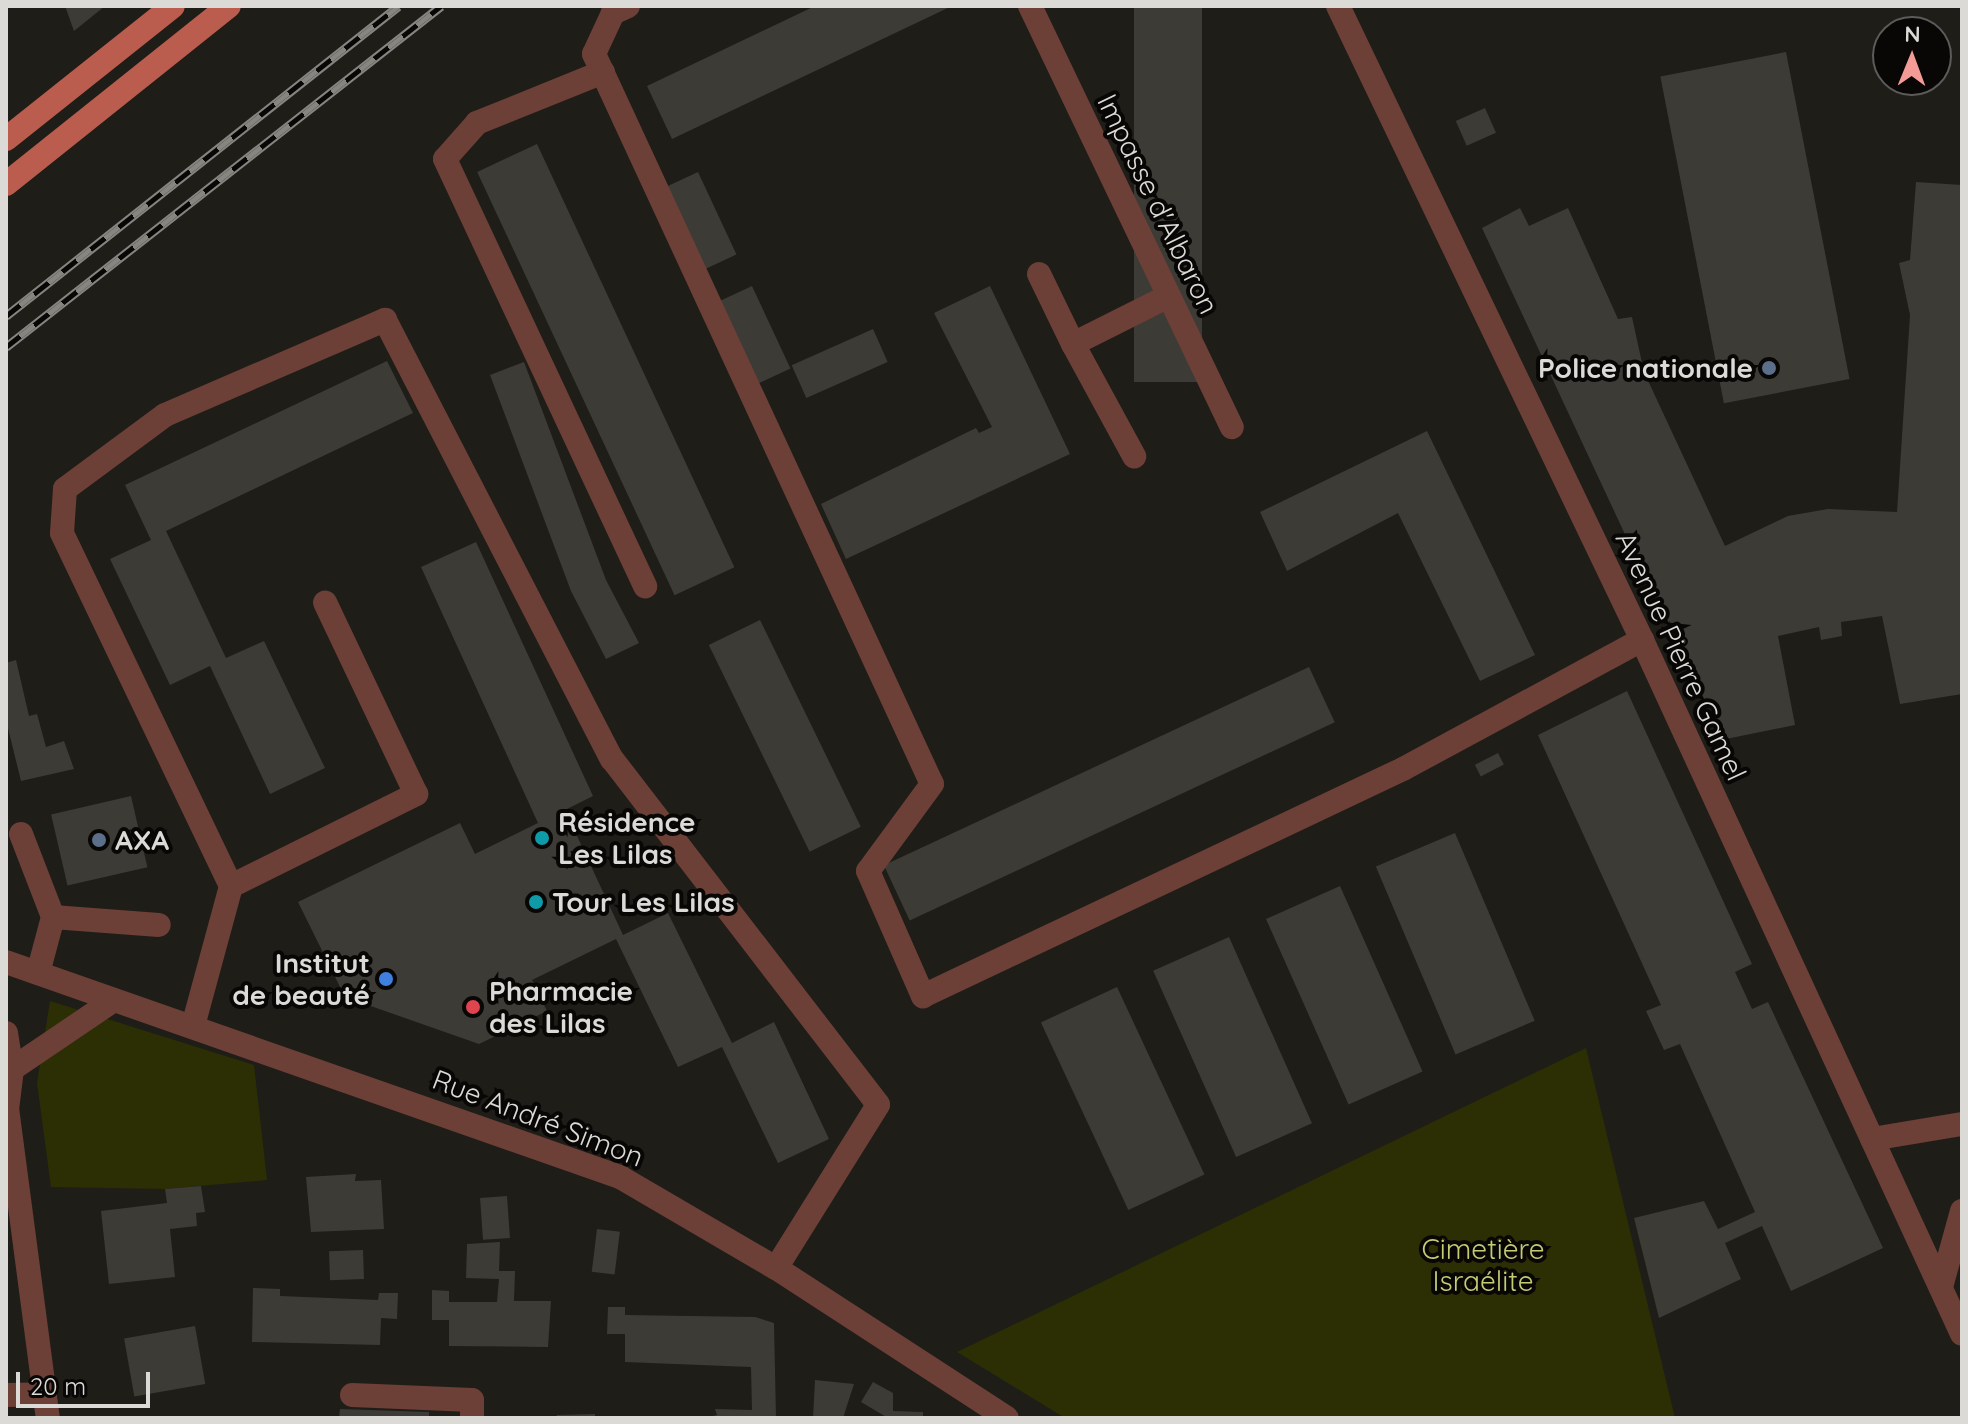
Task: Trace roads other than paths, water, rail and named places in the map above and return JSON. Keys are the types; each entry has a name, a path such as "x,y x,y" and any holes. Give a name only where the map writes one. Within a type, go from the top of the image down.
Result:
{"main road":[{"path":"6,139 173,6"},
{"path":"6,184 229,6"}],"street":[{"path":"628,6 613,13 594,54 932,784 868,871 923,996 1403,769 1642,640"},
{"name":"Impasse d'Albaron","path":"1030,6 1232,427"},
{"name":"Avenue Pierre Gamel","path":"1338,6 1642,640 1962,1334"},
{"path":"603,72 477,123 445,159 645,586"},
{"path":"1039,274 1134,456"},
{"path":"1073,344 1169,296"},
{"path":"193,1026 231,886 62,533 65,489 165,415 385,320 612,759 878,1105 776,1268"},
{"path":"231,886 416,794 325,602"},
{"path":"21,834 53,917 38,973"},
{"path":"53,917 159,925"},
{"name":"Rue André Simon","path":"6,962 620,1177 776,1268 1007,1418"},
{"path":"12,1069 114,1000"},
{"path":"6,1033 12,1069 7,1107 48,1418"},
{"path":"1872,1139 1962,1124"},
{"path":"1941,1287 1962,1211"},
{"path":"6,1395 45,1394"},
{"path":"352,1395 472,1400 472,1418"}],"railway":[{"path":"6,316 398,6"},
{"path":"6,347 441,6"}],"place":[{"name":"Police nationale","path":"1769,368"},
{"name":"Résidence Les Lilas","path":"542,838"},
{"name":"AXA","path":"99,840"},
{"name":"Tour Les Lilas","path":"536,902"},
{"name":"Institut de beauté","path":"386,979"},
{"name":"Pharmacie des Lilas","path":"473,1007"}],"park label":[{"name":"Cimetière Israélite","path":"1483,1265"}]}
